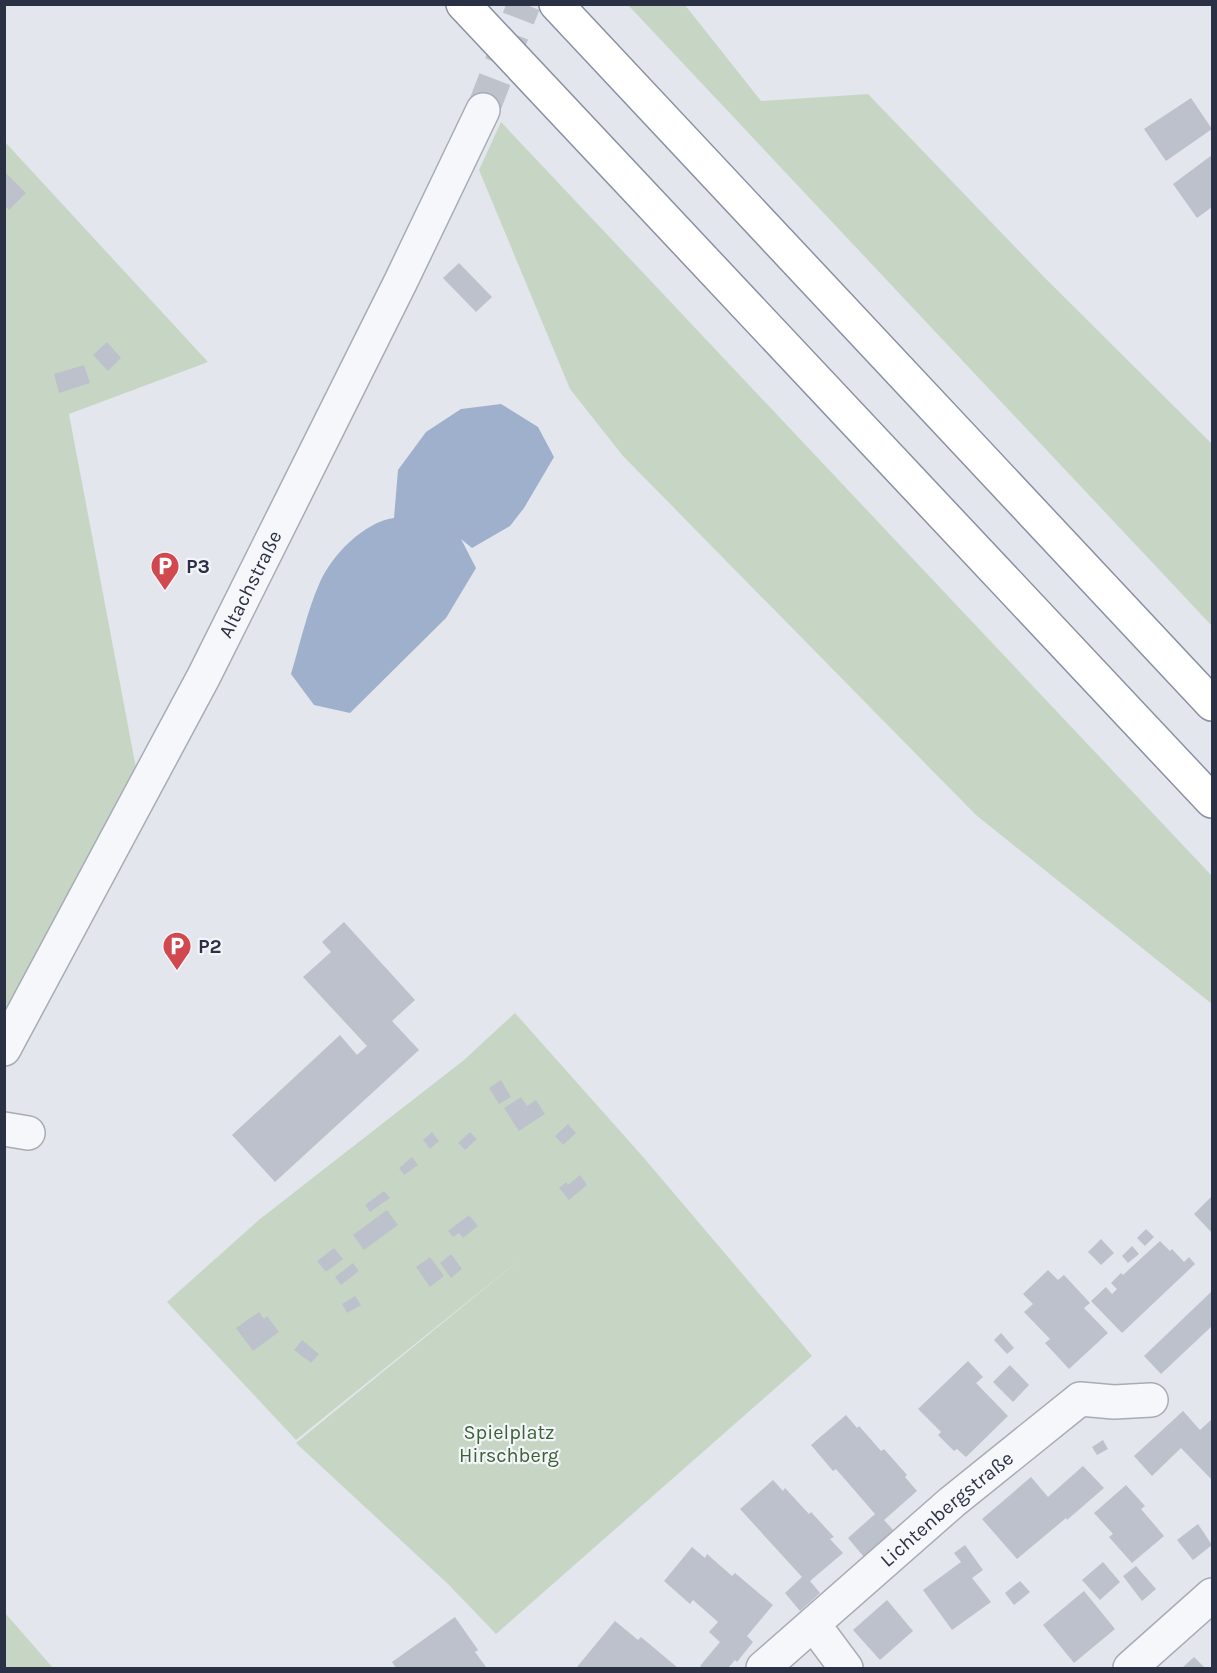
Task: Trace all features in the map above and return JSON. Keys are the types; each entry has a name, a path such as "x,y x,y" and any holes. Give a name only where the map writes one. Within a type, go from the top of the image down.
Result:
{"highway":[{"path":"463,4 1212,801"},
{"path":"556,4 1212,704"}],"street":[{"name":"Altachstraße","path":"4,1049 204,676 401,281 483,110"},
{"name":"Lichtenbergstraße","path":"763,1668 952,1502 1080,1399 1114,1402 1150,1400"},
{"path":"1130,1668 1212,1595"},
{"path":"814,1625 846,1668"}],"green space":[{"path":"628,5 685,5 761,101 868,94 1044,277 1212,444 1212,626"},
{"path":"501,122 1212,876 1212,1004 976,815 623,456 570,389 479,170"},
{"path":"5,142 208,362 69,414 136,768 33,968 5,1008"},
{"name":"Spielplatz Hirschberg","path":"515,1013 644,1158 812,1356 496,1634 448,1584 296,1443 523,1257 296,1440 167,1302 260,1219 464,1060"},
{"path":"5,1613 53,1668 5,1668"}],"water":[{"path":"501,404 538,427 554,457 524,508 510,526 472,548 461,539 476,568 446,618 350,713 314,705 291,674 311,604 325,572 350,541 371,526 394,518 398,470 426,432 461,409"}],"building":[{"path":"1191,98 1212,129 1166,161 1144,129"},
{"path":"1212,155 1212,207 1197,218 1173,184"},
{"path":"4,171 26,193 9,210 4,205"},
{"path":"459,263 492,297 476,312 443,278"},
{"path":"107,342 121,358 108,371 93,355"},
{"path":"84,365 90,383 59,393 54,374"},
{"path":"344,922 415,1000 392,1021 419,1050 275,1182 232,1135 340,1035 357,1055 367,1046 303,977 331,952 322,942"},
{"path":"501,1080 511,1097 499,1104 489,1088"},
{"path":"521,1097 527,1106 536,1100 545,1114 519,1131 504,1108"},
{"path":"568,1124 576,1133 563,1145 555,1136"},
{"path":"432,1132 439,1141 430,1149 423,1140"},
{"path":"470,1132 477,1139 465,1150 458,1143"},
{"path":"412,1157 418,1165 404,1175 399,1168"},
{"path":"580,1175 587,1185 569,1200 559,1188 566,1182 568,1185"},
{"path":"384,1191 390,1198 370,1212 365,1205"},
{"path":"1212,1196 1212,1233 1194,1214"},
{"path":"387,1210 398,1225 364,1250 353,1235"},
{"path":"469,1215 478,1226 463,1238 459,1233 453,1237 448,1231"},
{"path":"1146,1229 1154,1237 1145,1246 1137,1238"},
{"path":"1101,1239 1114,1253 1101,1265 1088,1252"},
{"path":"1160,1241 1170,1251 1172,1249 1184,1262 1189,1257 1195,1264 1122,1333 1091,1301 1106,1287 1112,1294 1117,1289 1111,1283"},
{"path":"1132,1246 1139,1254 1128,1263 1122,1256"},
{"path":"334,1248 343,1259 326,1272 317,1261"},
{"path":"451,1254 462,1269 451,1278 440,1263"},
{"path":"430,1257 444,1276 430,1287 416,1267"},
{"path":"353,1263 359,1271 341,1285 335,1277"},
{"path":"1048,1270 1058,1280 1064,1275 1090,1303 1084,1308 1108,1333 1069,1369 1045,1343 1050,1339 1024,1312 1033,1304 1023,1294"},
{"path":"1211,1292 1212,1326 1161,1374 1144,1356"},
{"path":"355,1296 361,1305 347,1313 342,1304"},
{"path":"259,1312 264,1319 267,1316 279,1332 253,1351 236,1328"},
{"path":"1001,1333 1014,1348 1007,1354 994,1340"},
{"path":"302,1340 319,1354 311,1363 294,1350"},
{"path":"968,1361 983,1377 976,1383 1008,1416 966,1457 957,1449 954,1451 938,1435 941,1432 918,1409"},
{"path":"1010,1365 1029,1385 1013,1402 993,1382"},
{"path":"1183,1411 1200,1430 1212,1419 1212,1480 1181,1448 1152,1476 1134,1456"},
{"path":"846,1415 881,1451 884,1449 907,1475 905,1477 917,1491 884,1520 894,1531 864,1557 848,1538 875,1514 836,1469 833,1471 811,1445"},
{"path":"1103,1440 1108,1449 1097,1455 1092,1447"},
{"path":"1083,1466 1104,1488 1017,1559 982,1519 1031,1477 1048,1497"},
{"path":"773,1480 783,1491 785,1488 809,1514 811,1512 834,1537 830,1539 843,1553 810,1581 820,1593 800,1611 785,1593 802,1577 740,1509"},
{"path":"1126,1485 1145,1506 1141,1509 1164,1536 1132,1563 1109,1537 1113,1534 1094,1513"},
{"path":"1198,1524 1212,1545 1193,1560 1177,1540"},
{"path":"965,1545 983,1570 972,1578 991,1602 952,1630 923,1590 961,1562 954,1553"},
{"path":"692,1547 705,1558 707,1554 732,1576 735,1573 773,1605 747,1636 753,1642 737,1662 735,1660 728,1668 702,1668 700,1666 720,1642 709,1632 718,1622 693,1600 690,1604 664,1581"},
{"path":"1103,1562 1120,1582 1100,1600 1082,1580"},
{"path":"1136,1566 1156,1589 1142,1601 1123,1576"},
{"path":"1020,1581 1030,1592 1014,1605 1005,1593"},
{"path":"1084,1591 1115,1629 1074,1663 1043,1625"},
{"path":"887,1600 913,1631 880,1660 853,1630"},
{"path":"455,1617 478,1650 475,1652 486,1667 396,1668 392,1662"},
{"path":"615,1621 638,1640 641,1637 678,1668 577,1667"},
{"path":"1194,1657 1205,1668 1182,1668"}],"tunnel":[{"path":"483,110 524,4"}],"place":[{"name":"P3","path":"165,592"},
{"name":"P2","path":"177,972"}]}
